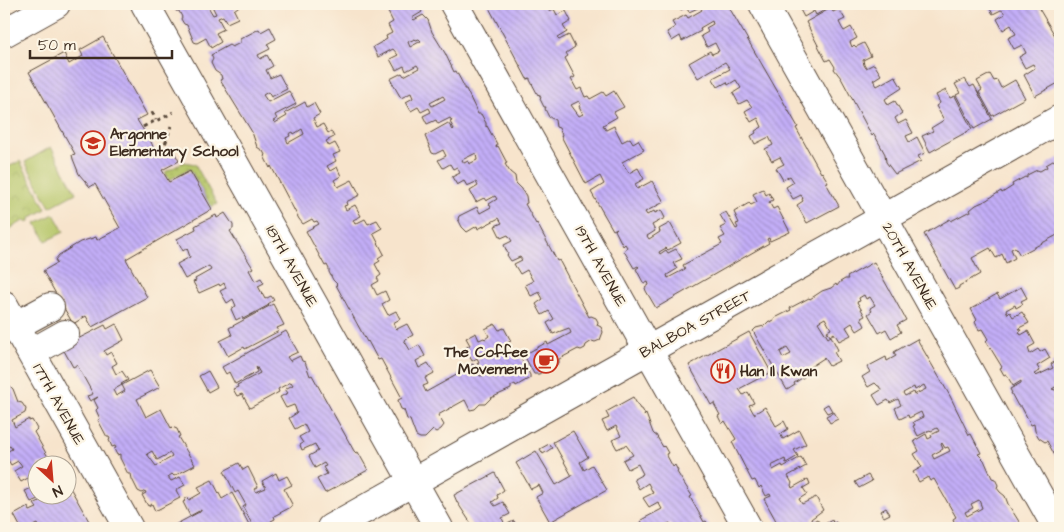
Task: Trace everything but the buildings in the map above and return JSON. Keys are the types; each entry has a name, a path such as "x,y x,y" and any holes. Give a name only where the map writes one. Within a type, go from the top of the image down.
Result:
{"street":[{"path":"4,33 56,4"},
{"name":"18TH AVENUE","path":"145,4 439,528"},
{"name":"19TH AVENUE","path":"454,4 748,528"},
{"name":"20TH AVENUE","path":"763,4 1057,528"},
{"name":"BALBOA STREET","path":"330,528 1060,119"},
{"path":"10,316 50,307"},
{"name":"17TH AVENUE","path":"10,316 129,528"},
{"path":"31,353 65,334"}],"path":[{"path":"152,112 156,120"},
{"path":"143,127 156,120 164,119 173,112"},
{"path":"163,151 171,126"}],"green space":[{"path":"51,147 76,193 50,207 25,162"},
{"path":"20,161 46,209 30,218 30,221 27,222 25,220 6,231 4,228 4,169"},
{"path":"184,162 195,164 217,204 211,207 190,169 169,180 165,172"},
{"path":"54,214 64,232 46,241 36,223"}],"place":[{"name":"Argonne Elementary School","path":"93,143"},
{"name":"The Coffee Movement","path":"546,361"},
{"name":"Han Il Kwan","path":"723,371"}]}
